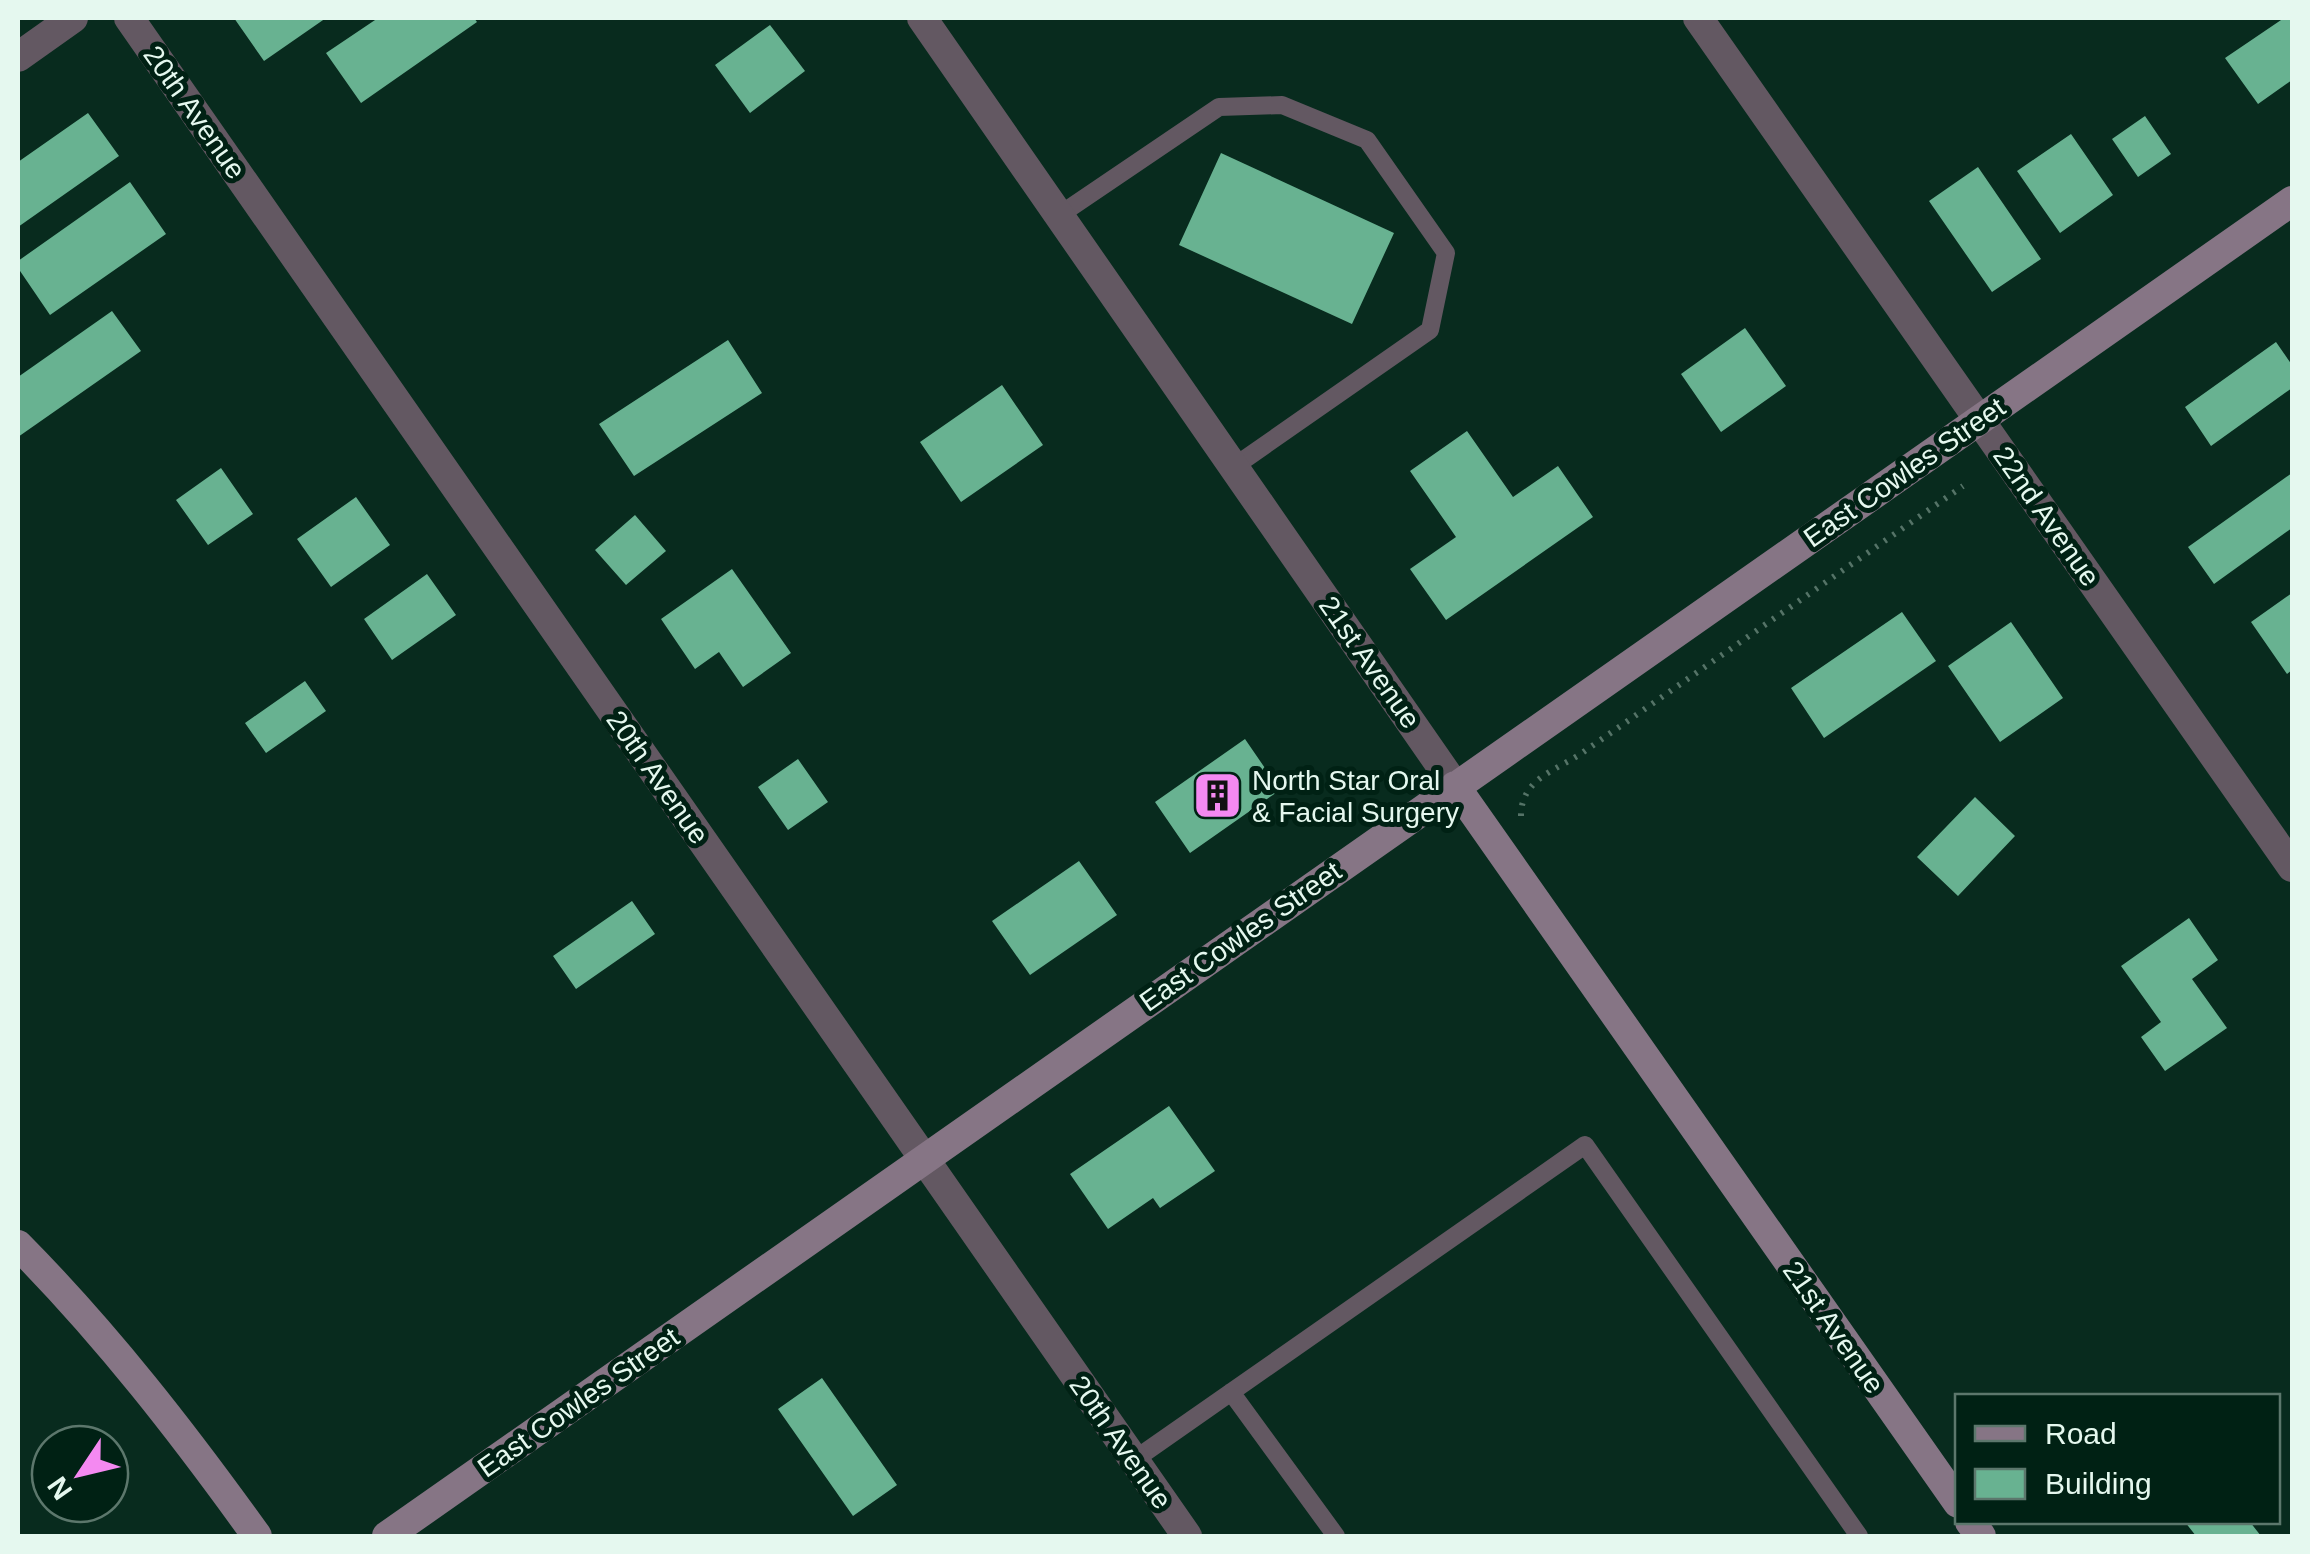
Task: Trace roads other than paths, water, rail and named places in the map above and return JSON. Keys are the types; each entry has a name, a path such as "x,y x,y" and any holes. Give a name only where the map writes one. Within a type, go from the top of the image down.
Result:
{"street":[{"path":"18,56 73,18"},
{"name":"20th Avenue","path":"129,18 1187,1536"},
{"name":"21st Avenue","path":"922,18 1955,1499"},
{"name":"22nd Avenue","path":"1713,23 1979,419 2292,867"},
{"name":"East Cowles Street","path":"387,1536 2292,201"},
{"path":"18,1245 92,1320 180,1429 258,1536"}],"lane":[{"path":"1061,214 1219,108 1282,106 1366,140 1446,254 1430,330 1235,466"},
{"path":"1134,1460 1584,1144 1859,1536"},
{"path":"1231,1392 1336,1536"}],"place":[{"name":"North Star Oral & Facial Surgery","path":"1217,796"}]}
